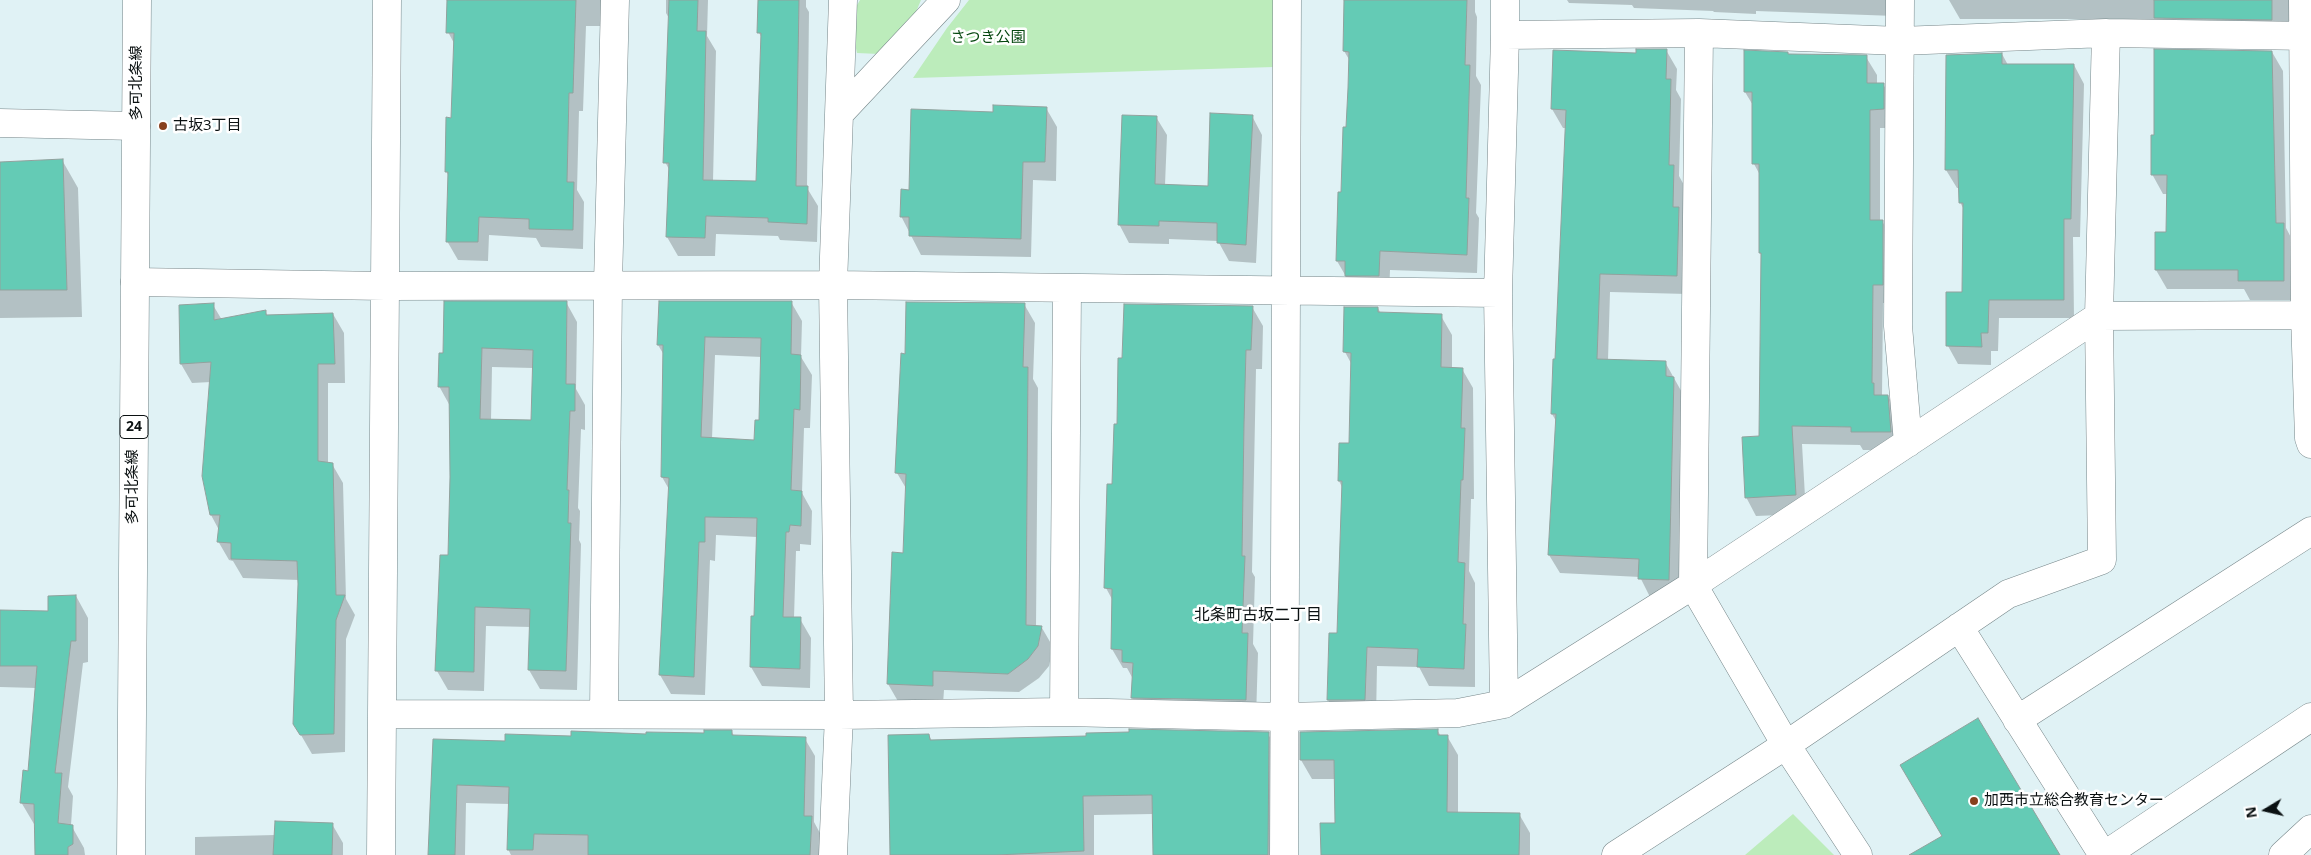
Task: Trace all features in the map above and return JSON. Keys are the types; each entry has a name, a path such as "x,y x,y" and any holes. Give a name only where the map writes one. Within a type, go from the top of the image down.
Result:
{"street":[{"name":"多可北条線","path":"131,855 137,0"},
{"path":"381,855 387,0"},
{"path":"604,714 608,284 615,0"},
{"path":"833,855 839,715 833,284 844,0"},
{"path":"840,113 946,0"},
{"path":"1284,855 1287,0"},
{"path":"1504,704 1498,293 1505,0"},
{"path":"1900,0 1898,326 1908,443"},
{"path":"2304,0 2307,36 2305,315 2308,438 2311,444"},
{"path":"1505,35 1699,33 1900,41 2106,33 2307,36"},
{"path":"1699,33 1693,585 1786,745 1858,855"},
{"path":"1616,855 1786,745 2008,594 2102,560 2099,316 2106,33"},
{"path":"0,122 136,126"},
{"path":"135,282 385,286 833,284 1067,289 1498,293"},
{"path":"1064,712 1067,289"},
{"path":"383,714 839,715 1064,712 1284,717 1458,713 1504,704 1693,585 2099,316 2305,315"},
{"path":"2018,720 2311,531"},
{"path":"1959,628 2104,855 2311,718"},
{"path":"2284,855 2311,829"}],"green space":[{"path":"860,0 921,0 913,19 879,54 857,53 852,30 856,7"},
{"name":"さつき公園","path":"969,0 1274,0 1274,67 913,78 947,28"},
{"path":"1793,814 1834,855 1745,855"}],"building":[{"path":"447,0 576,0 573,93 569,93 567,182 574,182 573,230 529,229 529,219 479,217 478,242 446,242 448,172 445,172 446,117 451,118 454,33 446,33"},
{"path":"669,0 698,0 697,31 706,31 703,180 756,181 761,33 757,33 758,0 799,0 796,186 808,186 807,224 768,222 768,218 706,216 705,238 666,237 669,163 663,163"},
{"path":"1344,0 1467,0 1465,65 1470,65 1466,198 1469,198 1467,255 1380,251 1379,276 1345,276 1345,261 1336,261 1338,192 1341,192 1343,127 1346,127 1348,88 1349,52 1343,51"},
{"path":"2154,0 2272,0 2272,20 2154,18"},
{"path":"1636,49 1667,49 1666,79 1671,79 1669,165 1674,165 1673,207 1679,207 1677,276 1600,274 1597,359 1666,361 1666,376 1674,377 1669,580 1638,579 1639,559 1548,555 1556,414 1551,414 1553,359 1555,359 1566,110 1551,109 1553,50 1636,53"},
{"path":"2154,49 2272,51 2276,223 2284,223 2284,281 2238,281 2238,270 2155,270 2155,232 2166,232 2167,175 2151,175 2151,135 2154,135"},
{"path":"1744,50 1788,52 1788,54 1867,55 1867,83 1884,83 1884,109 1870,110 1870,220 1883,220 1883,285 1873,285 1872,383 1874,383 1874,395 1888,395 1891,432 1851,432 1851,427 1792,426 1796,495 1745,498 1742,437 1759,436 1761,253 1759,253 1759,164 1752,164 1752,92 1744,92"},
{"path":"2002,53 2002,64 2074,64 2071,219 2064,219 2064,300 1989,300 1988,333 1981,333 1982,347 1946,346 1946,292 1962,292 1963,203 1959,203 1958,170 1945,170 1946,55"},
{"path":"993,105 1047,107 1045,162 1023,162 1021,239 909,236 909,217 900,217 901,189 909,190 911,109 993,112"},
{"path":"1210,113 1253,115 1246,245 1217,243 1217,223 1159,221 1159,226 1118,225 1122,115 1157,116 1155,184 1208,186"},
{"path":"63,159 67,290 0,290 0,162"},
{"path":"444,301 567,301 566,384 575,384 575,411 570,411 567,490 569,490 568,523 571,523 566,671 528,670 530,609 475,607 474,672 435,671 440,555 448,555 450,477 449,387 438,387 439,353 443,353","holes":["482,348 533,350 531,420 480,419"]},
{"path":"659,301 792,301 791,354 801,355 800,410 794,409 791,490 802,491 801,526 790,525 789,532 786,532 783,617 801,617 800,669 750,667 751,616 754,616 757,518 705,517 705,542 699,542 694,677 659,675 669,478 661,477 663,345 657,345","holes":["705,337 761,338 759,420 755,420 754,440 701,437"]},
{"path":"906,302 1025,303 1023,367 1028,367 1026,625 1042,626 1038,646 1028,659 1008,674 933,671 933,686 887,684 892,552 903,553 906,474 895,473 901,353 905,354"},
{"path":"214,303 214,320 266,310 266,315 333,313 335,364 318,364 318,461 333,463 336,595 345,595 336,620 334,734 300,735 293,724 298,584 297,561 231,559 231,543 217,542 220,515 210,515 202,476 211,362 180,364 179,305"},
{"path":"1124,304 1253,306 1251,350 1246,350 1244,424 1242,556 1245,556 1242,633 1248,633 1246,700 1131,698 1133,663 1122,662 1122,650 1111,649 1112,589 1104,588 1107,484 1112,484 1114,424 1117,424 1118,358 1122,358"},
{"path":"1344,307 1378,307 1378,312 1442,314 1441,367 1463,368 1461,428 1465,428 1458,562 1465,563 1463,624 1466,624 1464,669 1417,667 1418,649 1367,647 1365,700 1327,700 1329,633 1337,633 1342,481 1338,481 1339,443 1349,443 1351,353 1343,352"},
{"path":"76,595 76,641 71,641 55,773 62,773 58,823 73,825 73,844 68,847 68,855 35,855 34,804 20,803 23,770 28,771 37,666 0,666 0,610 48,611 48,596"},
{"name":"加西市立総合教育センター","path":"1978,718 2060,855 1909,855 1942,836 1900,765"},
{"path":"1129,729 1269,732 1268,855 1153,855 1152,795 1083,796 1084,851 996,855 890,855 888,735 929,734 930,740 1086,736 1086,733 1129,732"},
{"path":"1438,729 1438,735 1448,735 1447,812 1520,813 1519,855 1321,855 1320,823 1335,823 1334,760 1300,760 1300,732"},
{"path":"704,730 732,730 732,735 806,737 804,816 812,816 810,855 588,855 588,835 534,834 533,850 507,850 509,787 457,785 455,855 428,855 433,739 505,741 505,734 571,736 571,731 646,734 646,732 704,733"},
{"path":"275,821 333,823 332,855 273,855"}],"place":[{"name":"古坂3丁目","path":"163,126"},
{"name":"加西市立総合教育センター","path":"1974,801"}],"district":[{"name":"北条町古坂二丁目","path":"1258,615"}]}
